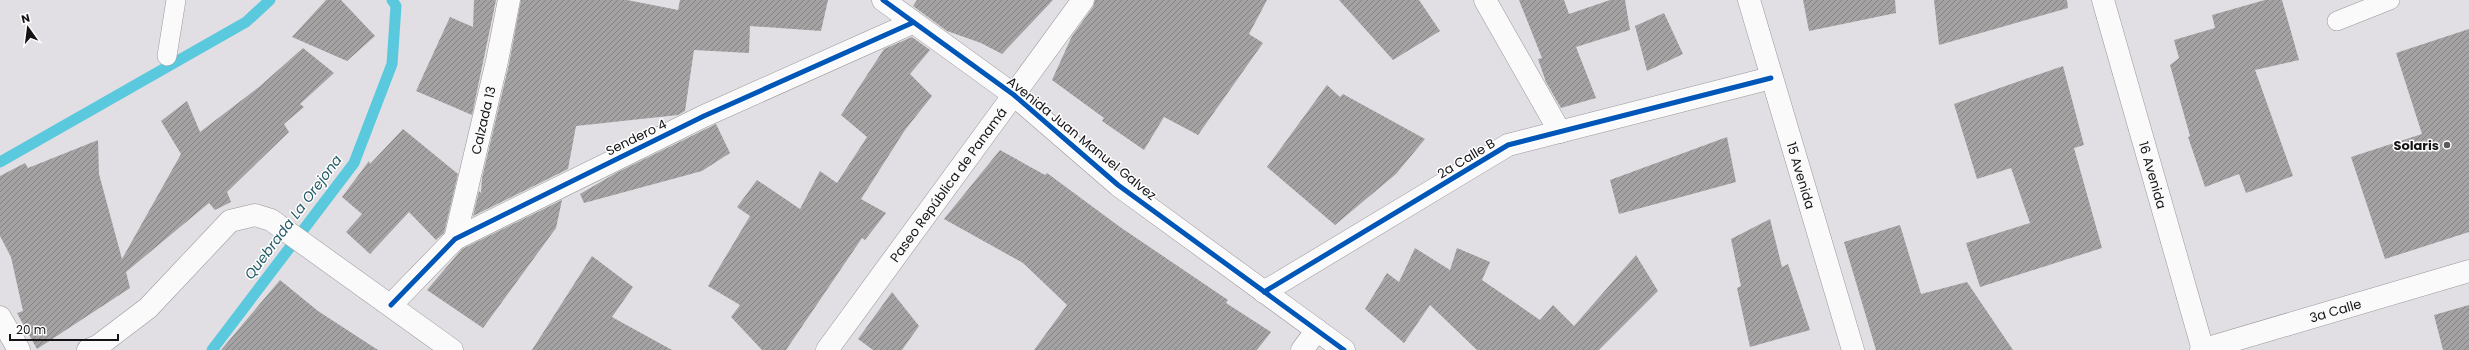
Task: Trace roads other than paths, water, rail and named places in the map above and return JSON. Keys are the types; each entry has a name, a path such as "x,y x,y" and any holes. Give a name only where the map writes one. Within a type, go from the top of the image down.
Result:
{"street":[{"name":"Calzada 13","path":"455,239 498,61 509,0"},
{"name":"Avenida Juan Manuel Galvez","path":"883,0 912,23 1014,95 1118,185 1344,350"},
{"name":"Paseo República de Panamá","path":"827,350 1083,0"},
{"path":"1484,0 1560,132"},
{"name":"15 Avenida","path":"1749,0 1853,350"},
{"name":"16 Avenida","path":"2103,0 2202,350"},
{"name":"Sendero 4","path":"391,305 455,239 704,116 912,23"},
{"name":"2a Calle B","path":"1264,292 1508,145 1771,78"},
{"path":"88,350 98,346 148,308 230,221 255,215 271,220 302,244 391,305 452,350"},
{"name":"3a Calle","path":"2202,350 2469,271"},
{"path":"0,317 19,350"},
{"path":"1302,350 1317,330"}],"lane":[{"path":"168,56 176,0"},
{"path":"2337,21 2390,0"}],"waterway":[{"name":"Quebrada La Orejona","path":"0,162 246,22 270,0"},
{"name":"Quebrada La Orejona","path":"212,350 354,163 392,64 396,6 392,0"}],"place":[{"name":"Solaris","path":"2447,145"}]}
